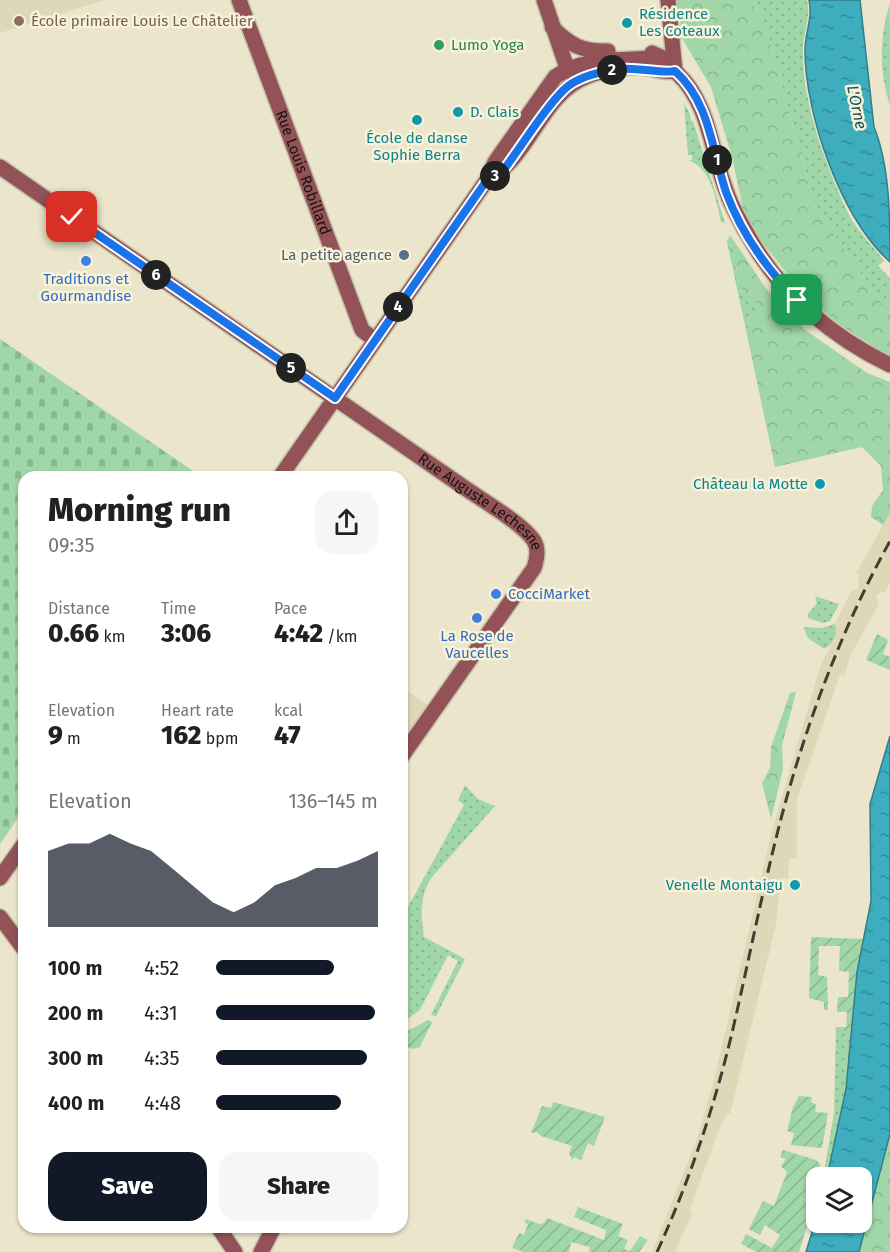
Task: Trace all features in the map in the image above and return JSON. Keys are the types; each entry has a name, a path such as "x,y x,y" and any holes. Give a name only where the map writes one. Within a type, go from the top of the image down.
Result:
{"main road":[{"name":"Rue Louis Robillard","path":"239,0 362,330 375,340"},
{"path":"544,0 567,68"},
{"path":"668,0 675,71"},
{"path":"552,27 566,41 582,50 644,50 661,57 694,92 702,109 727,194 759,255 784,287 811,314 835,333 874,358 890,365"},
{"path":"284,471 487,180 495,162 550,82 567,68 594,61 661,57"},
{"path":"487,180 502,172 558,97 572,83 592,75 619,69 646,68 667,73 675,71"},
{"name":"Rue Auguste Lechesne","path":"0,167 522,529 536,546 534,568 408,747"},
{"path":"0,878 18,852"},
{"path":"0,917 18,941"},
{"path":"222,1233 235,1252"},
{"path":"261,1252 271,1233"}],"shaded area":[{"name":"École primaire Louis Le Châtelier","path":"0,0 104,0 0,33"},
{"path":"890,513 890,583 885,592 878,593 876,597 879,604 851,654 844,676 840,675 797,799 797,858 789,859 788,879 781,878 776,924 730,1114 727,1113 718,1132 689,1212 692,1214 675,1252 652,1252 697,1139 714,1080 773,827 821,664 835,638 828,627 836,622 851,591 858,589 859,575 856,573"},
{"path":"408,691 428,705 408,733"}],"green space":[{"path":"676,0 750,0 765,23 815,207 886,310 890,311 890,357 837,323 802,292 762,242 743,209 732,157 711,87 683,40"},
{"path":"750,0 807,0 808,13 803,50 811,113 824,155 848,213 884,261 878,266 890,278 890,311 886,310 815,207 765,23"},
{"path":"890,3 890,106 882,67 882,42"},
{"path":"684,103 693,121 725,223 721,222 715,194 708,177 703,170 688,160 692,160 692,155 688,155"},
{"path":"730,235 767,290 805,330 867,373 890,382 890,513 883,525 871,517 872,506 883,490 881,466 862,447 775,467 746,330 759,313 750,291 742,291 736,267 732,265 727,242"},
{"path":"732,265 736,267 742,291 750,291 759,313 746,330"},
{"path":"0,339 193,471 18,471 18,818 0,844"},
{"path":"815,596 839,604 830,621 823,623 808,618 808,614 817,603"},
{"path":"835,624 834,638 831,644 824,649 808,638 803,627 822,628"},
{"path":"877,634 888,640 883,654 890,657 890,670 866,660"},
{"path":"796,692 782,745 783,769 771,819 762,783 770,768 771,747 790,693"},
{"path":"465,785 478,799 495,806 432,877 425,891 422,913 424,937 465,959 436,1016 431,1015 458,961 448,955 420,1010 408,1019 408,907 464,805 458,800"},
{"path":"811,937 863,939 852,1031 838,1031 836,1027 846,1027 847,1012 837,1012 838,997 848,997 849,972 839,971 840,946 819,946 818,975 827,977 828,1010 824,1010 824,1002 809,998"},
{"path":"428,1020 432,1022 420,1047 413,1049 408,1047 408,1031"},
{"path":"836,1027 838,1031 852,1031 846,1089 829,1167 825,1167 834,1114"},
{"path":"799,1096 812,1097 811,1102 816,1105 815,1112 828,1113 822,1148 791,1145 794,1133 787,1131 793,1107"},
{"path":"553,1102 605,1117 594,1146 588,1143 581,1160 574,1157 572,1160 569,1153 572,1146 541,1136 537,1132 531,1133 542,1106 551,1108"},
{"path":"890,1134 890,1252 859,1252 864,1233 872,1233 872,1203"},
{"path":"783,1150 816,1160 820,1164 819,1167 806,1167 806,1229 799,1252 757,1252 741,1244 746,1234 772,1248 780,1235 765,1225 760,1235 749,1229 763,1201 774,1206 787,1172 781,1166 786,1159 780,1157"},
{"path":"578,1207 623,1224 618,1236 628,1240 624,1249 630,1251 640,1236 648,1240 639,1252 589,1252 590,1247 571,1242 569,1252 524,1252 512,1248 519,1233 524,1235 528,1224 524,1222 526,1219 539,1224 544,1223 547,1218 604,1240 606,1230 574,1217"}],"water":[{"name":"L'Orne","path":"809,0 860,0 874,127 886,175 890,262 872,243 856,219 829,164 819,134 811,104 805,50 810,13"},
{"path":"890,736 890,1134 872,1203 872,1167 829,1167 846,1089 857,972 871,901 870,804"},
{"path":"812,1233 864,1233 859,1252 806,1252"}],"railway":[{"path":"657,1252 690,1172 717,1089 732,1033 775,842 803,744 842,640 890,541"}],"place":[{"name":"École primaire Louis Le Châtelier","path":"19,21"},
{"name":"Résidence Les Coteaux","path":"627,23"},
{"name":"Lumo Yoga","path":"439,45"},
{"name":"D. Clais","path":"458,112"},
{"name":"École de danse Sophie Berra","path":"417,120"},
{"name":"La petite agence","path":"404,255"},
{"name":"Traditions et Gourmandise","path":"86,261"},
{"name":"Château la Motte","path":"820,484"},
{"name":"CocciMarket","path":"496,594"},
{"name":"La Rose de Vaucelles","path":"477,618"},
{"name":"Venelle Montaigu","path":"795,885"}],"route":[{"path":"72,217 335,398 487,180 502,172 564,89 572,83 605,71 646,68 667,73 675,71 694,92 702,109 727,194 751,241 773,273 797,300"}]}
